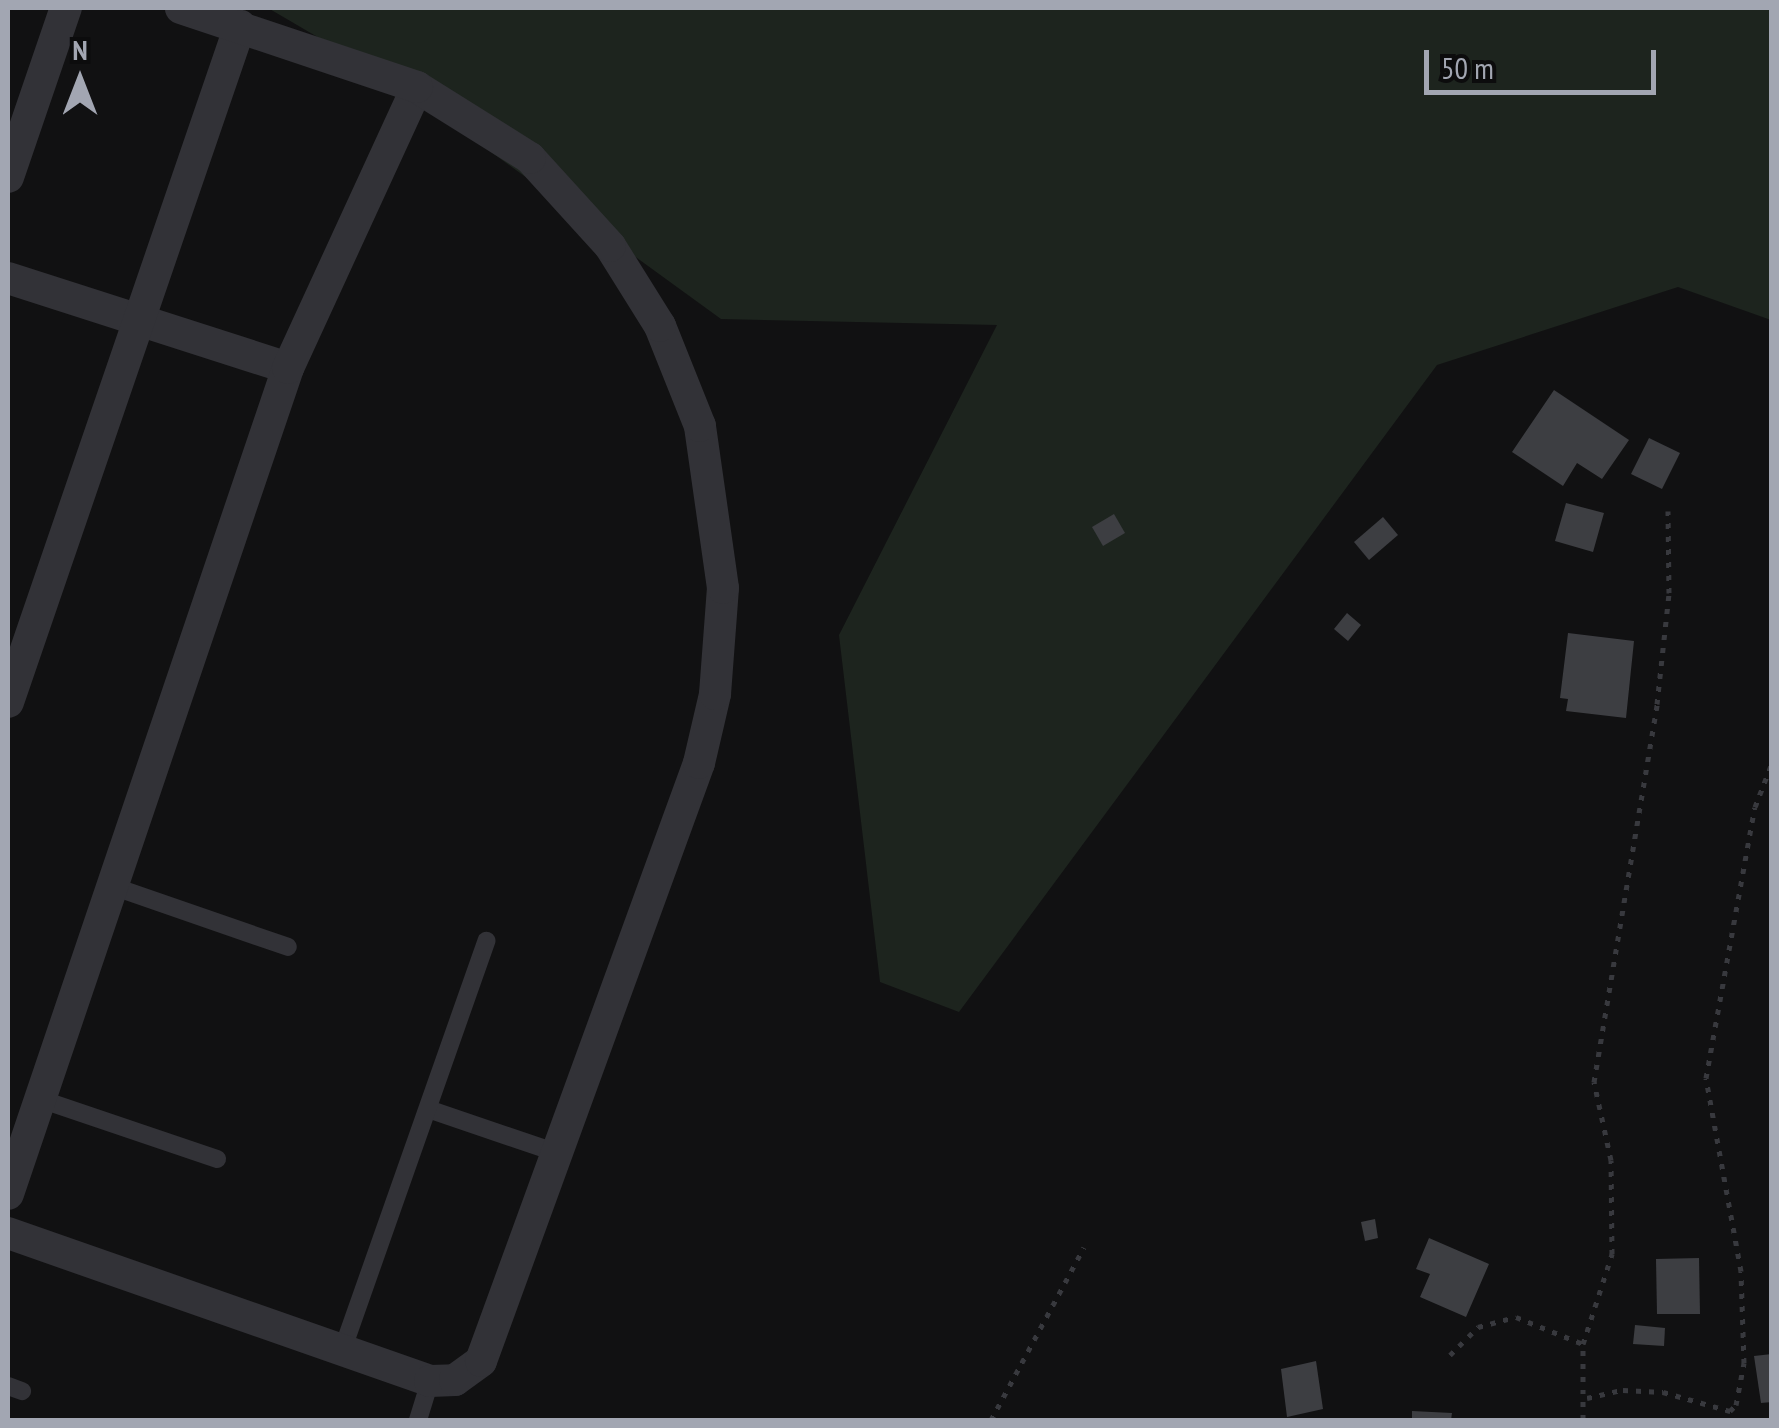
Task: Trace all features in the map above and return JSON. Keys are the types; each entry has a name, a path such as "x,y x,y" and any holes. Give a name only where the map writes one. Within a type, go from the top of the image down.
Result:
{"street":[{"path":"8,177 66,8"},
{"path":"8,1233 430,1382 455,1380 481,1361 699,762 715,694 723,588 700,426 660,326 610,246 530,158 417,87 180,8"},
{"path":"8,702 240,26"},
{"path":"8,1194 288,368 417,87"},
{"path":"8,278 288,368"}],"lane":[{"path":"112,886 288,947"},
{"path":"342,1350 486,941"},
{"path":"40,1099 216,1159"},
{"path":"428,1108 557,1153"},
{"path":"418,1420 430,1382"}],"path":[{"path":"1583,1420 1587,1398 1583,1344 1612,1254 1610,1160 1594,1082 1658,704 1669,593 1668,511"},
{"path":"1587,1398 1623,1390 1663,1392 1730,1411 1736,1404 1744,1364 1741,1271 1706,1078 1756,807 1772,763"},
{"path":"990,1420 1084,1246"},
{"path":"1450,1355 1478,1327 1516,1316 1583,1344"}],"shaded area":[{"path":"268,8 1771,8 1771,320 1678,287 1437,365 959,1012 880,982 839,635 997,325 721,319 396,83"}],"building":[{"path":"1554,390 1629,440 1602,479 1577,463 1563,486 1512,452"},
{"path":"1649,438 1680,453 1662,489 1631,474"},
{"path":"1566,503 1604,513 1593,552 1555,541"},
{"path":"1114,514 1125,533 1103,546 1092,527"},
{"path":"1383,517 1398,535 1369,560 1354,542"},
{"path":"1347,613 1361,625 1348,641 1334,629"},
{"path":"1568,633 1634,641 1626,718 1566,711 1568,699 1560,698"},
{"path":"1375,1219 1378,1238 1365,1241 1361,1222"},
{"path":"1429,1238 1489,1264 1466,1317 1420,1297 1430,1274 1416,1269"},
{"path":"1699,1258 1700,1314 1657,1314 1656,1259"},
{"path":"1635,1325 1665,1328 1664,1346 1633,1344"},
{"path":"1772,1354 1772,1402 1761,1403 1754,1356"},
{"path":"1316,1361 1323,1409 1287,1417 1281,1369"},
{"path":"1412,1411 1452,1413 1451,1420 1412,1420"}]}
